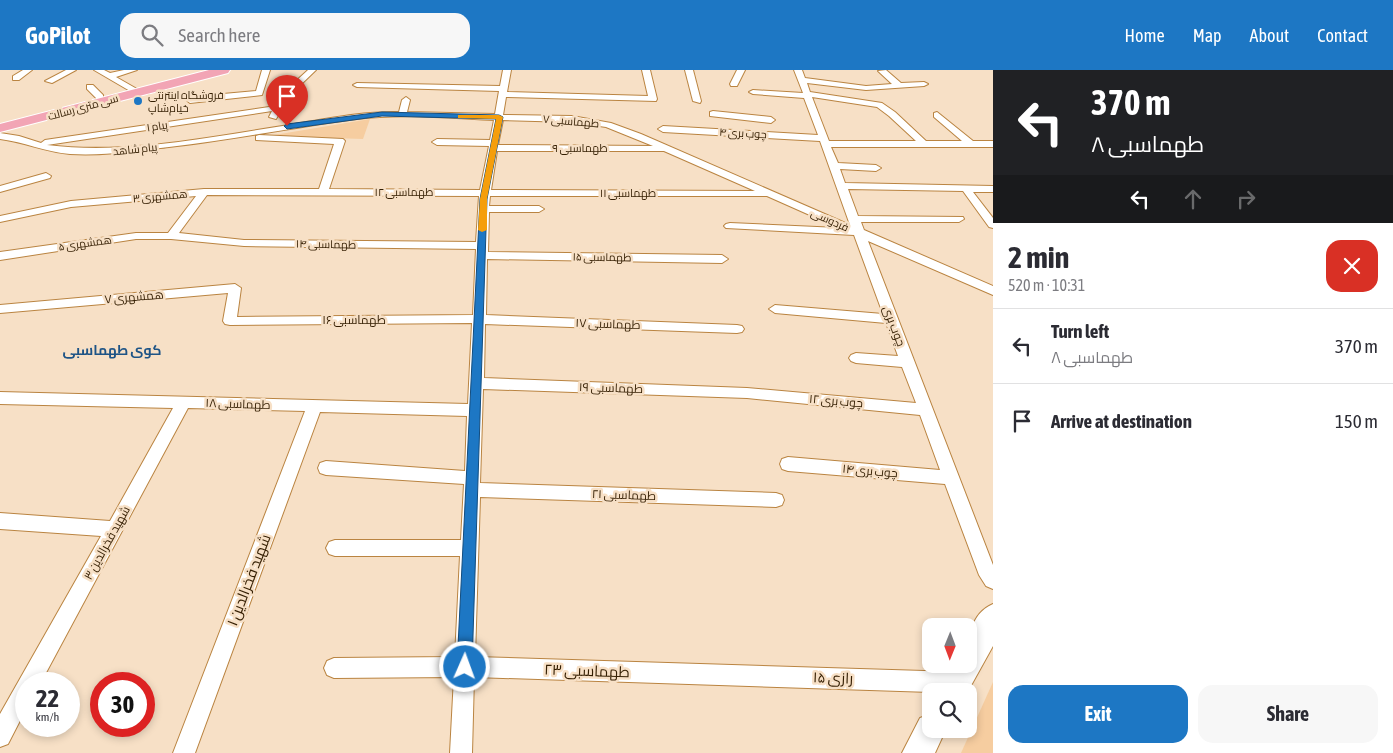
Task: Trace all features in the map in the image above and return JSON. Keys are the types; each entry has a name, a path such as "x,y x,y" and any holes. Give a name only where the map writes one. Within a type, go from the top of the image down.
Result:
{"main road":[{"name":"سی متری رسالت","path":"0,128 178,79 204,70"},
{"name":"سی متری رسالت","path":"0,123 133,89 224,70"},
{"path":"961,674 993,618"},
{"path":"918,753 926,738"}],"street":[{"path":"16,78 28,70"},
{"path":"49,81 72,70"},
{"path":"98,70 133,89"},
{"path":"109,76 133,70"},
{"path":"190,100 259,93 266,70"},
{"path":"270,129 270,122 278,108 294,86 312,70"},
{"path":"461,753 483,209 507,70"},
{"path":"357,84 653,99 646,70"},
{"path":"689,70 697,101"},
{"path":"734,84 741,70"},
{"name":"چوب بری","path":"798,70 985,569 993,580"},
{"path":"882,71 900,86"},
{"path":"802,80 866,88 924,84"},
{"path":"90,87 100,97"},
{"path":"753,92 808,95 879,105 892,114 924,144"},
{"path":"402,115 406,100"},
{"name":"۱ پیام","path":"36,144 278,108"},
{"path":"766,111 779,135"},
{"path":"714,114 771,120"},
{"path":"937,114 971,144"},
{"name":"۷ طهماسبی","path":"402,115 572,119 608,125 668,149"},
{"name":"پیام شاهد","path":"0,136 71,151 98,152 230,137 358,116 402,115"},
{"name":"۴ چوب بری","path":"663,129 779,135 825,141 993,144"},
{"path":"230,137 340,140 323,192"},
{"path":"0,147 25,141"},
{"name":"۹ طهماسبی","path":"437,142 494,146 668,149"},
{"name":"فردوسی","path":"668,149 770,194 857,226 993,291"},
{"path":"834,166 876,168"},
{"path":"0,189 46,176"},
{"path":"842,186 993,189"},
{"path":"966,189 988,213 993,225"},
{"path":"171,236 204,192"},
{"name":"۳ همشهری","path":"0,219 71,204 204,192 323,192"},
{"name":"۱۲ طهماسبی","path":"323,192 485,192"},
{"name":"۱۱ طهماسبی","path":"485,192 770,194"},
{"path":"483,209 539,209"},
{"path":"730,226 857,226 959,220"},
{"name":"۵ همشهری","path":"0,256 136,236 171,236"},
{"name":"۱۴ طهماسبی","path":"171,236 244,243 481,250"},
{"name":"۱۵ طهماسبی","path":"481,250 722,259"},
{"name":"۷ همشهری","path":"0,309 235,288 230,321"},
{"path":"775,308 892,319"},
{"name":"۱۶ طهماسبی","path":"230,321 479,319"},
{"name":"۱۷ طهماسبی","path":"479,319 737,329"},
{"path":"856,358 908,362"},
{"name":"۱۹ طهماسبی","path":"476,384 747,393"},
{"name":"۱۲ چوب بری","path":"747,393 926,410"},
{"name":"۱۸ طهماسبی","path":"0,398 475,410"},
{"name":"۳ شهید فخرالدین","path":"36,672 184,402"},
{"name":"۱ شهید فخرالدین","path":"184,753 314,407"},
{"name":"۱۴ چوب بری","path":"788,464 951,478"},
{"name":"۲۱ طهماسبی","path":"326,468 472,484 776,500"},
{"path":"0,521 114,529"},
{"path":"335,548 470,548"},
{"name":"۲۳ طهماسبی","path":"334,668 465,667 709,674"},
{"name":"۱۵ رازی","path":"709,674 961,674"},
{"path":"2,728 15,706"}],"shaded area":[{"path":"370,119 363,139 268,136"},
{"path":"993,682 993,753 961,753 968,738 977,738 977,718"}],"slow traffic":[{"path":"461,116 499,117 484,199 482,230"}],"place":[{"name":"فروشگاه اینترنتی خیام‌شاپ","path":"138,101"}],"district":[{"name":"کوی طهماسبی","path":"112,350"}],"route":[{"path":"287,126 382,114 499,117 484,199 465,667"}]}
